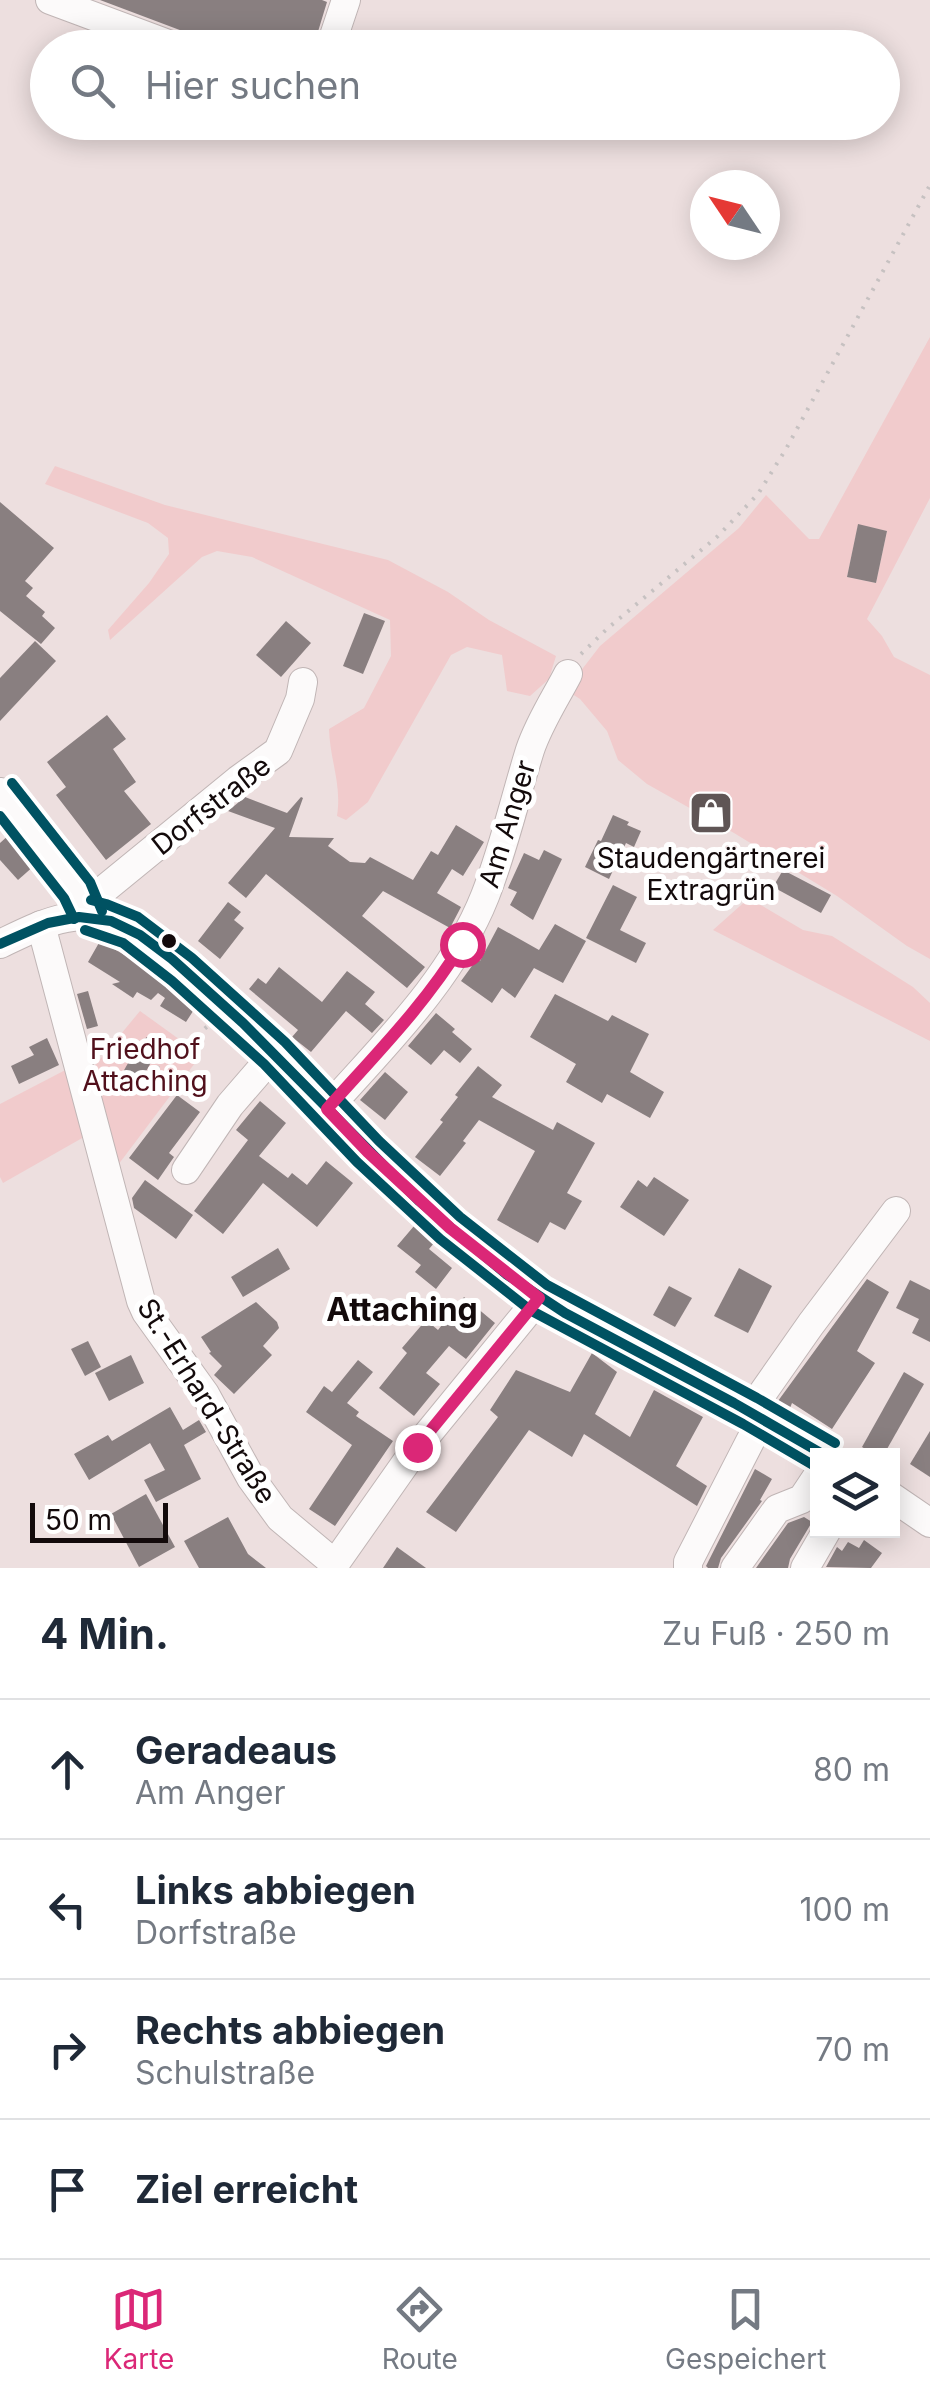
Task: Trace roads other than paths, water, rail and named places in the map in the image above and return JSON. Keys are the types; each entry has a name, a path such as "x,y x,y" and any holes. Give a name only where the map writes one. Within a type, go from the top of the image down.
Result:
{"street":[{"path":"50,0 131,30"},
{"path":"336,30 346,0"},
{"name":"Am Anger","path":"327,1109 445,972 462,944 485,898 538,730 568,674"},
{"name":"Dorfstraße","path":"0,944 41,924 87,910 238,780 278,751 303,682"},
{"path":"0,792 77,890 87,910"},
{"name":"Dorfstraße","path":"87,910 131,930 228,1008 276,1053 368,1152 450,1228 539,1298 813,1448"},
{"name":"St.-Erhard-Straße","path":"41,924 146,1312 205,1394 251,1478 280,1518 334,1566"},
{"path":"186,1170 230,1105 276,1053"},
{"path":"688,1568 756,1414 896,1211"},
{"path":"334,1566 426,1436 539,1298"},
{"path":"900,1501 930,1522"},
{"path":"734,1568 777,1510 810,1505"},
{"path":"805,1568 822,1538"}],"place":[{"name":"Staudengärtnerei Extragrün","path":"711,813"}],"district":[{"name":"Attaching","path":"402,1309"}],"park label":[{"name":"Friedhof Attaching","path":"145,1065"}]}
